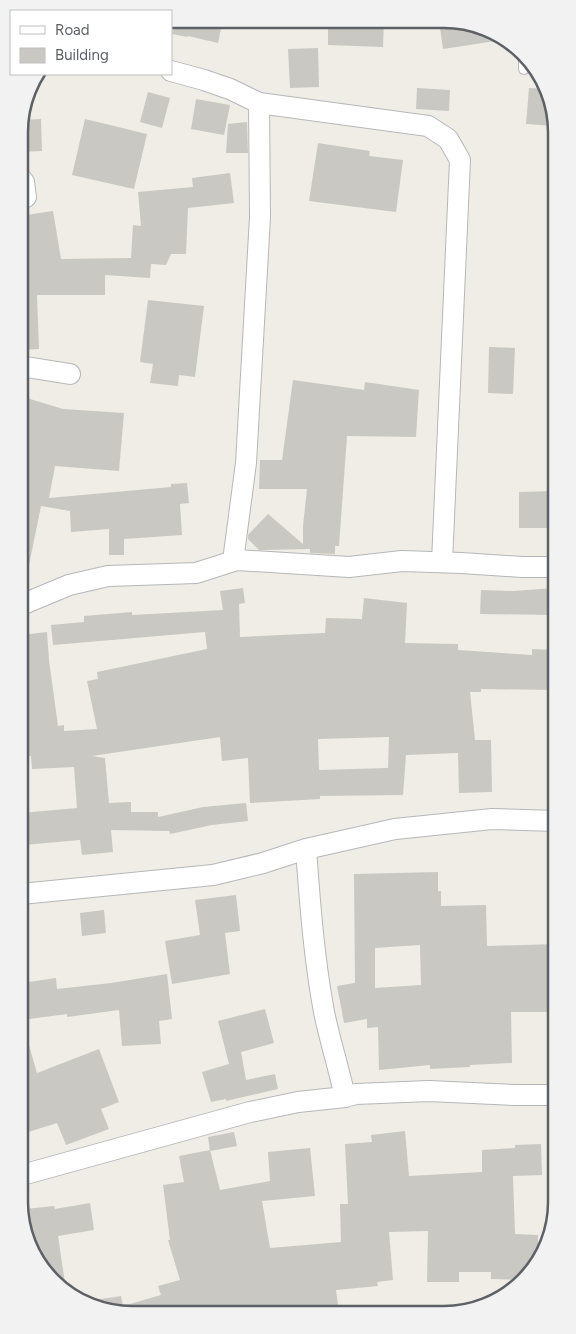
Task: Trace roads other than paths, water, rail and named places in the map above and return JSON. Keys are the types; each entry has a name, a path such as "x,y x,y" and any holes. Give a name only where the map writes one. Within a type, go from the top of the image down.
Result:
{"street":[{"path":"172,72 230,89 259,103 428,126 448,139 460,160 442,562"},
{"path":"233,561 246,463 260,227 259,103"},
{"path":"28,367 70,374"},
{"path":"28,602 69,585 108,576 196,573 233,561 349,567 402,561 548,567"},
{"path":"28,893 213,875 263,863 306,849 395,829 492,819 548,821"},
{"path":"306,849 314,950 324,1013 345,1097"},
{"path":"28,1173 250,1112 298,1102 356,1094 429,1091 548,1095"}],"lane":[{"path":"524,65 524,70"}]}
